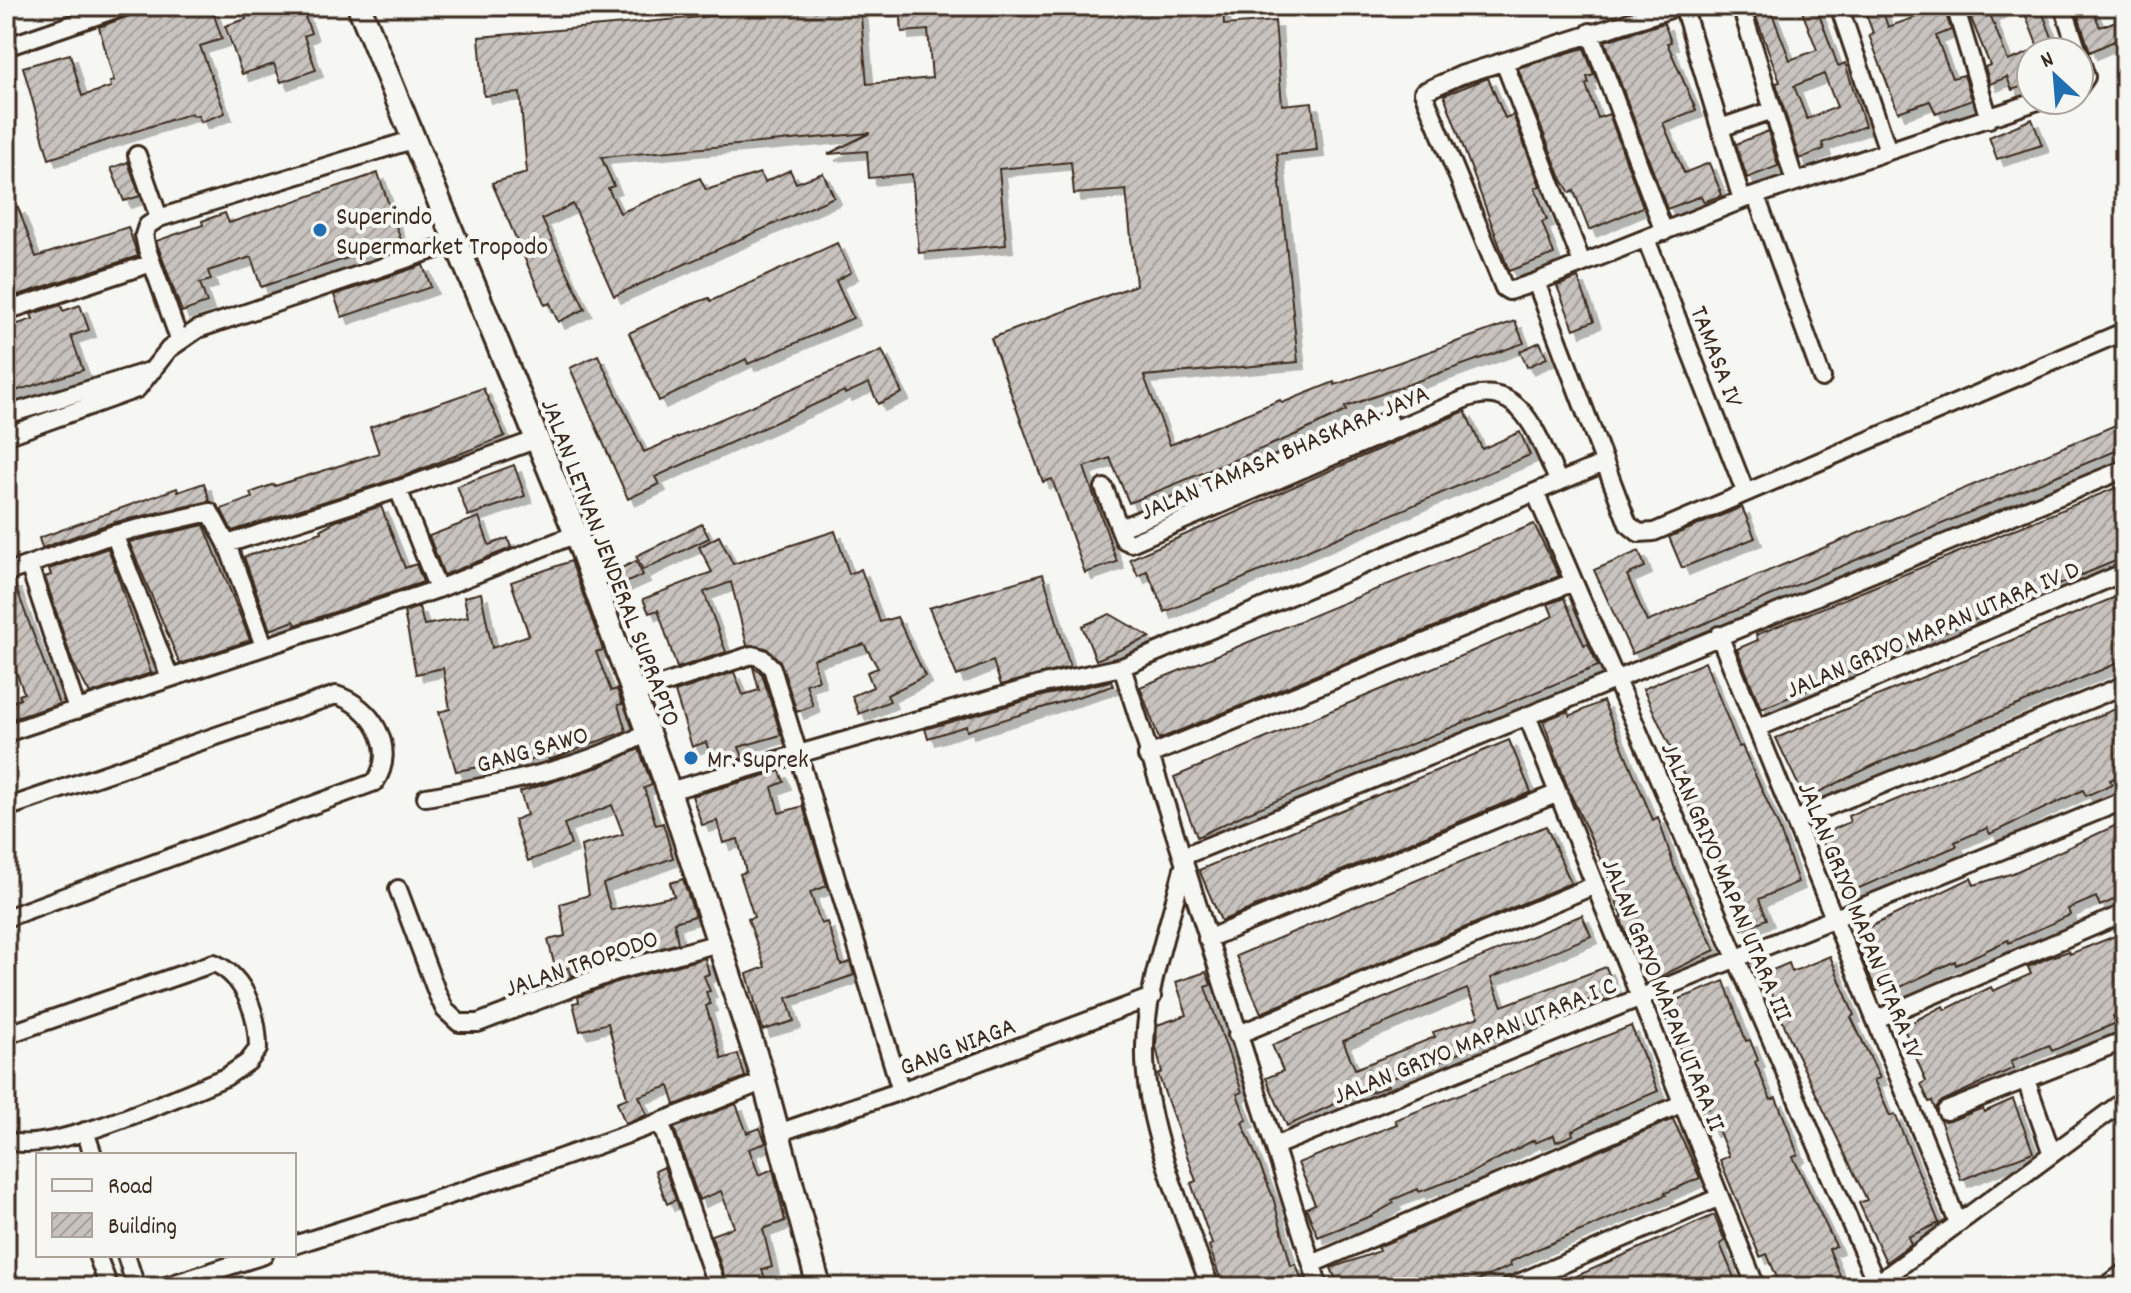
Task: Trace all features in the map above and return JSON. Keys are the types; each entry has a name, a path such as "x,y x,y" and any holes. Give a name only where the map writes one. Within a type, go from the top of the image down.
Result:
{"main road":[{"name":"JALAN LETNAN JENDERAL SUPRAPTO","path":"359,6 576,534 669,791 764,1081 819,1287"}],"street":[{"path":"6,47 125,6"},
{"path":"1822,378 1749,198 1720,128 1681,6 1590,32 1461,75 1423,92 1499,284 1509,291 1749,198 2015,110"},
{"path":"1741,6 1795,182"},
{"path":"1839,6 1888,151"},
{"path":"1955,6 1989,119"},
{"path":"2063,6 2072,36"},
{"path":"1590,32 1664,232"},
{"path":"1504,62 1582,263"},
{"path":"1720,128 1773,110"},
{"path":"179,339 144,232 159,218 415,139"},
{"path":"137,155 159,218"},
{"name":"TAMASA IV","path":"1646,239 1745,491"},
{"path":"6,436 124,395 144,383 179,339 457,242"},
{"path":"6,311 152,263"},
{"path":"1536,282 1628,524 1639,533 1654,532 2125,331"},
{"path":"6,415 153,370"},
{"name":"JALAN TAMASA BHASKARA JAYA","path":"1104,488 1124,540 1131,543 1475,396 1505,395 1521,410 1559,482"},
{"path":"227,544 398,489 538,439"},
{"path":"669,791 1043,684 1122,667 1604,463"},
{"path":"1183,862 1528,718 1615,678 2125,469"},
{"path":"398,489 438,589"},
{"name":"JALAN GRIYO MAPAN UTARA III","path":"1535,492 1875,1286"},
{"path":"6,573 114,534 210,512 227,544 264,646"},
{"path":"114,534 170,678"},
{"path":"6,733 438,589 576,534"},
{"path":"29,565 77,710"},
{"name":"JALAN GRIYO MAPAN UTARA IV D","path":"1758,728 2125,572"},
{"path":"1147,756 1573,582"},
{"name":"JALAN GRIYO MAPAN UTARA IV","path":"1719,635 1958,1223"},
{"path":"633,694 752,655 762,658 772,668 901,1091"},
{"path":"1122,667 1147,756 1319,1287"},
{"path":"1795,820 2125,685"},
{"path":"6,808 336,695 350,700 365,712 382,738 385,753 383,770 375,782 6,918"},
{"name":"JALAN GRIYO MAPAN UTARA II","path":"1528,718 1756,1287"},
{"name":"GANG SAWO","path":"426,797 495,785 623,747 646,733"},
{"path":"1207,939 1558,793"},
{"name":"JALAN GRIYO MAPAN UTARA I C","path":"1275,1146 2125,800"},
{"path":"1183,862 1152,997 1145,1047 1149,1094 1159,1136 1210,1287"},
{"path":"1237,1035 1595,885"},
{"name":"JALAN TROPODO","path":"398,889 437,993 445,1010 459,1023 478,1023 616,971 719,943"},
{"path":"1877,1019 2125,913"},
{"path":"6,1035 207,962 230,970 241,984 256,1021 258,1049 248,1062 215,1082 85,1131 59,1148 19,1145 6,1140"},
{"name":"GANG NIAGA","path":"778,1133 901,1091 1152,997"},
{"path":"1946,1111 2125,1040"},
{"path":"2026,1080 2052,1154"},
{"path":"296,1244 661,1124 764,1081"},
{"path":"1875,1286 2125,1100"},
{"path":"1312,1264 1683,1103"},
{"path":"661,1124 717,1287"},
{"path":"85,1131 92,1153"},
{"path":"1509,1287 1720,1197"},
{"path":"98,1257 109,1287"},
{"path":"127,1257 136,1287"},
{"path":"163,1287 258,1257"},
{"path":"2105,1287 2125,1272"}],"building":[{"path":"156,6 211,6 222,39 200,46 225,113 201,122 198,115 193,116 192,113 49,159 23,67 70,54 82,96 111,87 110,82 114,81 99,27"},
{"path":"242,6 301,6 311,33 304,36 316,70 281,82 274,64 242,74 225,26 246,19"},
{"path":"822,6 860,6 867,84 932,78 928,30 902,32 900,6 1223,6 1224,25 1275,21 1282,105 1312,102 1317,150 1277,154 1298,362 1144,376 1170,445 1280,400 1282,403 1334,382 1335,385 1515,321 1524,343 1345,407 1346,411 1295,435 1129,503 1110,458 1084,467 1117,562 1085,573 1052,479 1043,482 991,338 1136,285 1126,190 1074,194 1071,162 999,169 1006,245 919,253 912,174 869,178 867,151 828,154 870,133 601,157 614,186 608,188 620,213 700,178 706,190 760,173 765,182 790,170 796,183 823,173 834,197 614,296 573,204 542,219 585,309 558,322 550,303 545,305 492,183 527,173 520,93 484,96 479,37"},
{"path":"1752,6 1769,6 1790,60 1817,50 1800,6 1816,6 1838,66 1845,63 1865,126 1822,143 1824,149 1799,159 1776,83 1780,82","holes":["1824,74 1837,107 1807,119 1794,86"]},
{"path":"1863,6 1881,6 1888,27 1944,7 1951,30 1936,36 1952,78 1964,75 1972,100 1936,114 1930,101 1898,112 1869,35 1873,33"},
{"path":"1966,6 2009,6 1990,14 2008,61 2015,58 2015,89 2012,90 2007,77 1990,84 1985,67 1990,65"},
{"path":"2022,6 2040,6 2052,36 2034,36"},
{"path":"2075,6 2091,6 2100,27 2121,19 2125,36 2095,50 2095,36 2085,36"},
{"path":"1664,23 1671,42 1667,43 1696,110 1663,123 1684,173 1709,163 1722,195 1704,202 1701,196 1667,209 1605,41"},
{"path":"1584,48 1594,75 1587,77 1589,83 1586,85 1598,118 1609,114 1643,207 1589,230 1574,191 1570,193 1561,178 1518,68"},
{"path":"1488,78 1505,118 1513,115 1540,186 1535,188 1547,220 1542,222 1554,254 1509,271 1444,95"},
{"path":"2032,119 2042,145 1997,159 1989,137"},
{"path":"1768,131 1778,166 1747,178 1736,144"},
{"path":"128,162 140,196 124,201 111,168"},
{"name":"Superindo Supermarket Tropodo","path":"378,173 401,240 261,287 251,257 208,271 211,280 200,283 207,303 182,312 156,241 203,225 202,221 225,213 229,223"},
{"path":"18,207 36,257 128,227 138,256 6,299 6,269 13,267 6,248 6,211"},
{"path":"837,243 851,272 836,281 853,318 748,364 746,359 659,401 629,333 687,306 709,298 711,301"},
{"path":"423,265 431,287 342,317 334,295"},
{"path":"1578,278 1594,321 1574,329 1557,286"},
{"path":"61,305 63,311 80,305 89,330 71,336 83,370 6,394 6,328 33,319 31,314"},
{"path":"1540,342 1547,358 1527,367 1520,351"},
{"path":"882,350 902,393 878,404 869,383 845,394 844,391 655,477 659,484 628,499 570,368 598,355 644,452"},
{"path":"483,388 505,436 404,476 232,531 221,509 252,498 250,493 274,484 379,453 370,427"},
{"path":"1465,411 1482,449 1520,432 1530,455 1165,612 1147,571 1138,576 1130,559"},
{"path":"2125,421 2125,447 1632,654 1594,570 1639,551 1645,567 1627,575 1647,622"},
{"path":"514,465 525,496 468,516 457,486"},
{"path":"204,483 210,501 111,523 42,548 39,538 177,488 178,492"},
{"path":"2125,484 2125,557 1761,709 1737,649 1758,640 1756,635"},
{"path":"381,506 405,568 416,564 423,582 296,625 294,621 270,630 244,557 322,532 321,529 336,521"},
{"path":"1742,507 1755,538 1682,568 1669,537"},
{"path":"479,517 489,545 508,538 511,548 444,575 429,536"},
{"path":"702,524 709,538 643,570 636,556"},
{"path":"1534,524 1559,576 1159,739 1140,687"},
{"path":"204,525 250,640 180,664 129,542"},
{"path":"835,531 849,574 861,569 880,622 897,617 925,676 887,695 890,701 859,714 852,696 873,687 867,672 878,668 864,644 813,659 819,680 806,684 813,706 797,712 780,661 766,648 747,645 731,582 704,592 726,652 677,668 658,610 649,613 643,599 712,572 699,547 719,536 733,564"},
{"path":"108,548 151,673 90,694 72,661 45,577 51,575 49,569"},
{"path":"571,561 603,650 596,652 611,691 617,689 622,704 618,705 626,731 549,760 547,754 511,768 509,762 456,771 439,712 450,709 443,668 416,674 404,612 419,607 424,625 468,617 464,597 481,593 492,648 529,635 511,582"},
{"path":"636,561 643,575 619,586 613,572"},
{"path":"1043,574 1070,667 1001,685 993,661 957,676 929,608"},
{"path":"14,582 59,704 6,721 6,704 20,699 19,695 24,693 6,644 10,643 6,633 6,584"},
{"path":"2125,593 2125,660 1872,766 1805,799 1776,738"},
{"path":"1564,598 1584,645 1588,643 1598,666 1247,813 1197,837 1174,777 1539,623 1553,616 1548,604"},
{"path":"1110,614 1150,637 1096,660 1082,626"},
{"path":"1705,662 1739,747 1742,746 1778,825 1798,882 1759,899 1767,919 1742,929 1734,911 1740,909 1733,890 1695,808 1691,810 1683,792 1690,789 1643,689"},
{"path":"753,667 762,674 781,735 739,747 743,758 714,767 706,742 692,747 675,692 734,672 743,695 759,690"},
{"path":"1111,681 1113,686 967,731 966,726 928,738 925,729 1046,695"},
{"path":"1603,701 1653,820 1658,817 1675,869 1715,950 1653,980 1644,960 1638,962 1611,891 1614,889 1569,791 1543,721 1568,711 1570,716"},
{"path":"2125,705 2125,773 2110,780 2112,784 2086,796 2083,790 1990,834 1987,828 1955,842 1957,846 1843,895 1820,835 1850,822 1848,816 1886,804"},
{"path":"1509,740 1531,792 1221,921 1199,870"},
{"path":"639,749 652,785 644,788 656,825 663,823 673,858 603,884 611,910 674,896 670,883 683,879 695,916 674,922 678,943 571,976 568,968 556,971 548,940 565,936 560,904 589,895 581,846 623,834 612,805 564,824 571,845 528,861 514,820 527,815 520,792 599,767"},
{"path":"780,771 784,782 772,787 779,813 803,806 827,886 810,892 821,924 827,922 841,965 850,962 854,975 787,998 794,1021 763,1030 747,974 765,967 748,919 754,917 740,874 746,872 738,839 723,843 717,821 702,825 692,796"},
{"path":"2125,821 2125,895 2100,906 2096,897 2068,909 2070,915 2009,943 2008,940 1956,965 1955,961 1894,990 1892,984 1876,991 1853,935 1971,878 1974,885 2013,873"},
{"path":"1546,826 1571,883 1261,1013 1236,956"},
{"path":"1582,915 1591,936 1491,978 1502,1006 1606,967 1616,991 1538,1018 1416,1072 1414,1069 1386,1081 1388,1086 1369,1093 1367,1089 1287,1126 1266,1078 1283,1071 1272,1045","holes":["1467,989 1479,1017 1433,1032 1435,1037 1355,1069 1343,1041"]},
{"path":"2125,932 2125,962 2117,966 2125,984 2125,1011 2113,1016 2116,1023 2052,1051 2049,1045 2011,1061 2014,1068 1942,1101 1935,1109 1921,1084 1926,1081 1903,1027 1943,1006 1945,1010 1991,987 1993,991 2031,974 2028,967 2048,958 2069,951 2070,954"},
{"path":"1830,956 1854,1015 1851,1017 1880,1078 1874,1080 1890,1116 1895,1114 1939,1223 1908,1237 1911,1244 1886,1262 1859,1203 1867,1200 1794,1048 1763,974 1789,963 1792,972"},
{"path":"705,958 709,974 704,976 710,991 706,992 710,1004 706,1006 722,1059 738,1054 745,1077 675,1105 669,1086 639,1096 647,1115 625,1123 617,1102 627,1098 608,1023 580,1031 573,1003 579,1002 578,997 619,981"},
{"path":"1206,972 1211,985 1205,987 1242,1092 1237,1094 1247,1120 1242,1122 1273,1197 1291,1266 1296,1264 1304,1287 1223,1287 1209,1246 1212,1244 1191,1183 1196,1181 1158,1074 1162,1072 1156,1047 1157,1025 1187,1015 1176,982"},
{"path":"1724,981 1746,1041 1750,1040 1758,1060 1755,1062 1771,1100 1776,1098 1785,1120 1798,1155 1793,1157 1836,1246 1829,1249 1845,1287 1781,1287 1767,1254 1760,1257 1720,1160 1729,1156 1717,1127 1710,1130 1702,1111 1709,1108 1660,1007"},
{"path":"1631,1026 1658,1091 1572,1131 1573,1135 1556,1142 1554,1135 1535,1143 1534,1140 1469,1174 1419,1192 1418,1189 1392,1200 1394,1203 1371,1216 1318,1237 1306,1208 1315,1204 1298,1163 1397,1124 1395,1120"},
{"path":"2013,1099 2033,1152 1961,1180 1940,1120 1950,1121 1983,1108 1984,1112"},
{"path":"736,1104 747,1133 760,1128 766,1143 749,1149 759,1175 773,1169 785,1221 763,1229 772,1267 762,1270 766,1281 749,1287 728,1287 711,1235 734,1227 721,1191 699,1200 674,1128"},
{"path":"1673,1119 1700,1178 1533,1251 1510,1262 1511,1266 1469,1284 1467,1280 1451,1287 1339,1287 1331,1268 1380,1251 1378,1247"},
{"path":"664,1167 676,1200 667,1204 655,1171"},
{"path":"1714,1215 1725,1241 1720,1244 1738,1287 1552,1287"}],"place":[{"name":"Superindo Supermarket Tropodo","path":"320,230"},
{"name":"Mr. Suprek","path":"691,758"}]}
